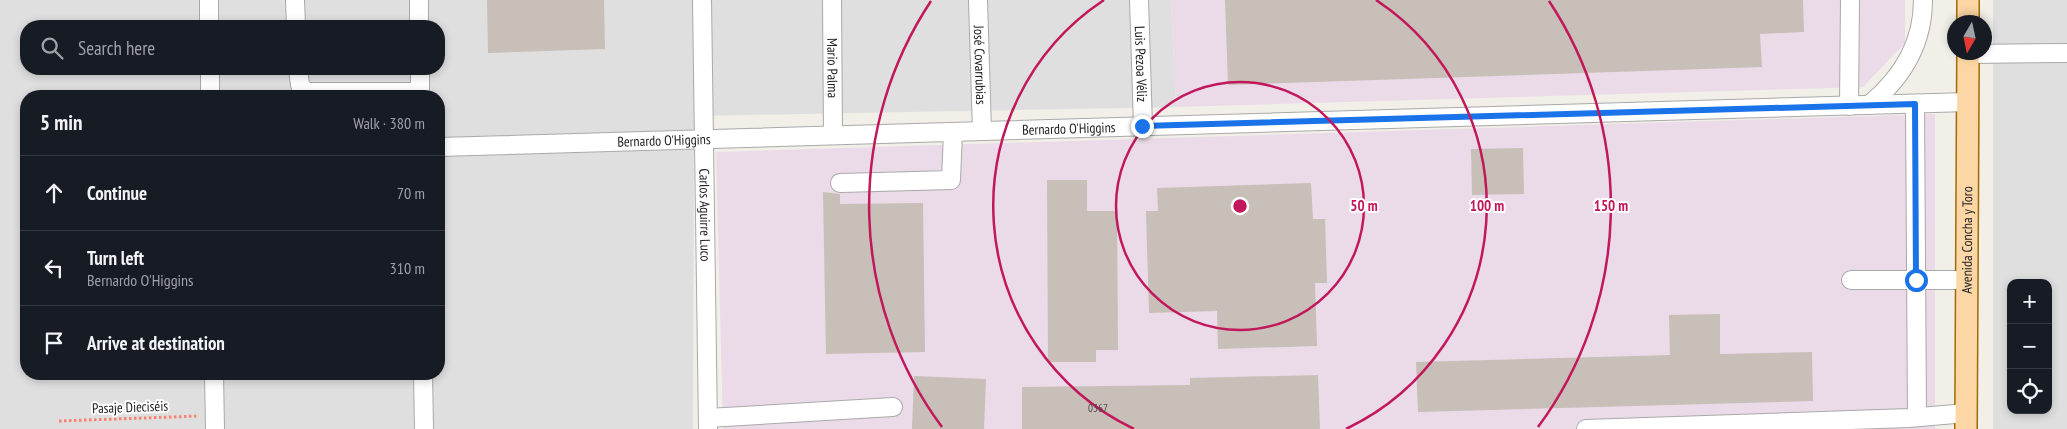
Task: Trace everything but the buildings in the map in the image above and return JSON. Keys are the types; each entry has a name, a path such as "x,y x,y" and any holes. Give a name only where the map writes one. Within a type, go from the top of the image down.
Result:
{"main road":[{"path":"1968,0 1968,15"},
{"name":"Avenida Concha y Toro","path":"1966,421 1968,60"}],"street":[{"path":"209,0 210,20"},
{"path":"295,0 296,20"},
{"path":"419,0 419,20"},
{"name":"Carlos Aguirre Luco","path":"702,0 708,424"},
{"name":"Mario Palma","path":"832,0 833,136"},
{"name":"José Covarrubias","path":"978,0 982,131"},
{"name":"Luis Pezoa Véliz","path":"1138,0 1142,126"},
{"path":"1849,106 1850,0"},
{"path":"1869,105 1895,81 1910,59 1923,15 1923,0"},
{"path":"1992,53 2067,53"},
{"path":"210,75 210,90"},
{"path":"299,75 300,85 304,90"},
{"path":"420,75 420,90"},
{"name":"Bernardo O'Higgins","path":"445,147 1968,102"},
{"path":"1915,104 1917,417"},
{"path":"840,183 951,180 953,132"},
{"path":"1851,280 1967,280"},
{"path":"214,380 215,429"},
{"path":"424,380 424,429"},
{"path":"708,424 893,407"},
{"path":"1586,429 1917,417 1966,421"}],"path":[{"name":"Pasaje Dieciséis","path":"59,421 201,416"}],"shaded area":[{"path":"0,0 1171,0 1176,107 694,116 693,429 0,429"},
{"path":"1171,0 1905,0 1905,43 1863,87 1176,107"},
{"path":"1993,0 2067,0 2067,429 1993,429"},
{"path":"1935,114 1935,429 723,429 716,152"}],"route":[{"path":"1142,126 1915,104 1916,280"}]}
